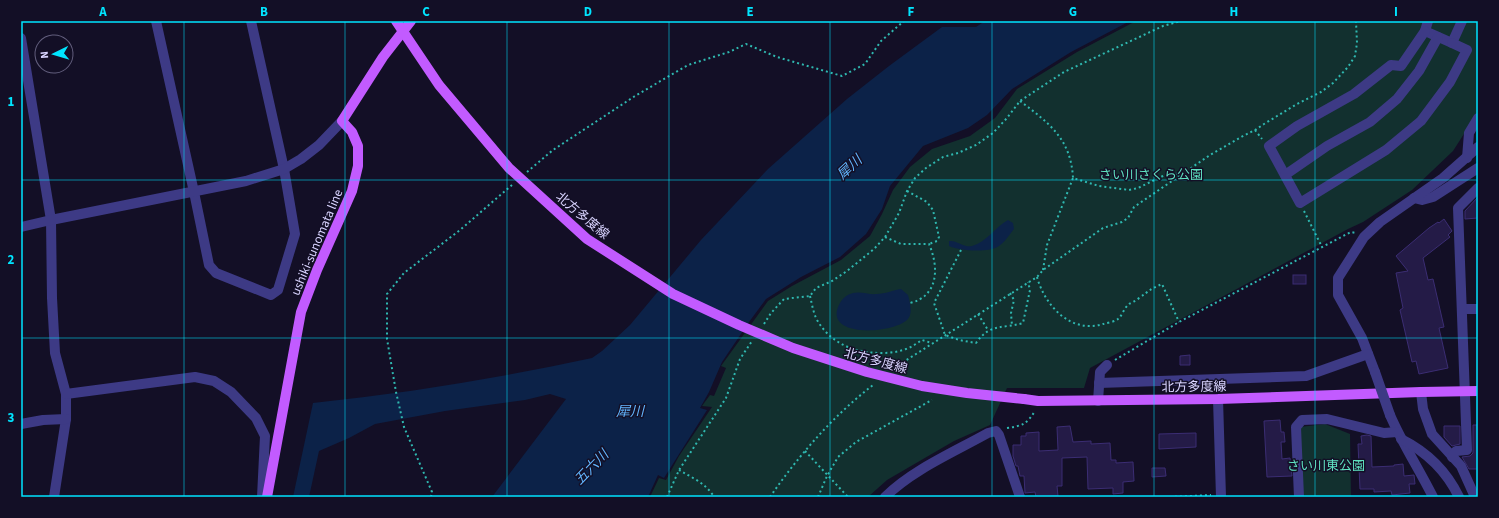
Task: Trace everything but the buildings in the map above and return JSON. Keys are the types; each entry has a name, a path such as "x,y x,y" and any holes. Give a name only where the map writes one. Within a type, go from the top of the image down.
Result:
{"main road":[{"name":"北方多度線","path":"396,21 439,85 509,168 587,239 673,294 793,348 866,372 922,386 1038,401 1218,399 1478,391"},
{"path":"342,121 383,57 411,21"},
{"name":"ushiki-sunomata line","path":"267,497 301,312 352,191 358,166 358,146 352,132 342,121"}],"street":[{"path":"156,21 209,265 216,273 271,295 278,290 295,234 284,168 251,21"},
{"path":"1452,43 1462,21"},
{"path":"1426,26 1438,37 1467,50 1450,82 1421,121 1386,150 1300,203 1269,146 1297,126 1354,94 1391,65 1401,66 1426,26"},
{"path":"1285,175 1327,146 1370,122 1397,99 1419,71 1438,37"},
{"path":"21,38 51,220 52,298 55,353 66,394 66,420 54,497"},
{"path":"1467,158 1470,133 1478,118"},
{"path":"21,227 246,181 284,168 301,159 319,145 342,121"},
{"path":"1433,497 1419,469 1399,436 1362,338 1338,295 1338,278 1364,237 1380,222 1443,178 1478,147"},
{"path":"1414,198 1422,200 1433,197 1478,168"},
{"path":"1467,450 1458,208 1478,188"},
{"path":"1462,309 1478,309"},
{"path":"1099,383 1306,376 1368,354"},
{"path":"1098,401 1100,372 1107,365"},
{"path":"66,394 195,377 214,382 231,392 256,418 265,436 262,497"},
{"path":"1421,392 1423,409 1432,434 1461,466 1474,497"},
{"path":"1218,399 1221,496"},
{"path":"1299,497 1296,427 1302,420 1327,419 1399,436 1418,447 1440,468 1453,484 1459,497"},
{"path":"21,424 43,420 66,420"},
{"path":"885,497 896,485 913,474 988,433 996,431 999,435 1020,497"},
{"path":"1452,457 1456,451 1478,449"}],"path":[{"path":"524,175 553,150 635,96 688,65 729,52 746,44 777,58 842,76 864,64 881,41 904,21"},
{"path":"762,326 771,313 784,299 810,296 816,288 832,281 848,271 874,249 885,237 899,213 907,191 915,178 926,168 943,157 958,153 976,145 993,133 1020,101 1064,72 1163,26 1181,21"},
{"path":"890,372 932,343 1037,277 1043,270 1103,228 1122,222 1128,218 1134,207 1210,155 1255,130 1296,104 1321,92 1333,83 1348,67 1355,56 1357,43 1356,21"},
{"path":"1020,101 1053,127 1068,149 1072,165 1073,178 1047,245 1043,270"},
{"path":"1073,178 1099,186 1129,190 1138,188 1165,175 1183,173"},
{"path":"431,497 432,492 404,427 396,392 387,339 387,294 404,273 460,230 512,185"},
{"path":"885,237 901,244 929,244 937,241 939,237 933,210 927,202 907,191"},
{"path":"1309,220 1322,247"},
{"path":"1107,365 1179,322 1351,232 1359,233 1364,237"},
{"path":"910,302 918,301 925,296 931,288 935,276 936,264 929,244"},
{"path":"962,250 934,303 946,335 959,340 976,343 982,334 988,330 1023,323 1030,290 1028,282"},
{"path":"1037,277 1043,296 1062,317 1075,325 1095,326 1118,319 1129,304 1138,299 1149,289 1162,284 1179,322"},
{"path":"1010,293 1014,300 1011,314 1012,326"},
{"path":"810,296 814,311 822,327 835,341 846,347 870,353 892,353 906,349 922,340 932,343"},
{"path":"978,314 988,330"},
{"path":"667,497 679,470 726,398 740,359 754,339"},
{"path":"770,497 790,467 821,432 851,403 878,381"},
{"path":"818,497 827,476 838,457 856,442 932,400"},
{"path":"996,431 1018,427 1029,421 1036,409 1038,401"},
{"path":"805,451 848,497"},
{"path":"679,470 700,482 712,493 714,497"},
{"path":"1170,497 1221,496"}],"green space":[{"name":"さい川さくら公園","path":"1136,21 1478,21 1478,112 1453,151 1412,190 1363,222 1090,368 1084,388 1007,388 990,425 954,441 887,480 868,497 650,497 659,478 666,480 679,456 712,407 702,406 710,395 714,396 726,368 721,366 768,301 792,286 841,260 870,236 893,190 910,167 932,149 970,136 995,118 1017,89 1077,52"},
{"name":"さい川東公園","path":"1325,424 1350,434 1351,497 1303,497 1300,427"}],"water":[{"name":"犀川","path":"985,21 1130,21 1071,52 1012,89 987,115 968,128 923,146 890,186 882,209 866,234 840,257 801,277 766,299 722,362 709,392 700,408 707,410 664,478 658,475 648,497 492,497 566,399 550,394 525,400 445,411 375,424 349,438 319,451 309,497 293,497 313,403 383,395 453,384 592,358 602,351 630,325 701,240 768,169 847,99 942,27 976,27"},
{"path":"1008,220 1013,223 1014,229 999,246 995,248 989,250 974,250 960,249 949,246 949,241 969,246 977,244 987,238 999,226"},
{"path":"901,289 908,295 911,311 910,317 900,324 877,330 863,330 851,328 842,324 837,317 840,302 850,294 859,292 880,294"}],"water label":[{"name":"五六川","path":"591,467"}]}
